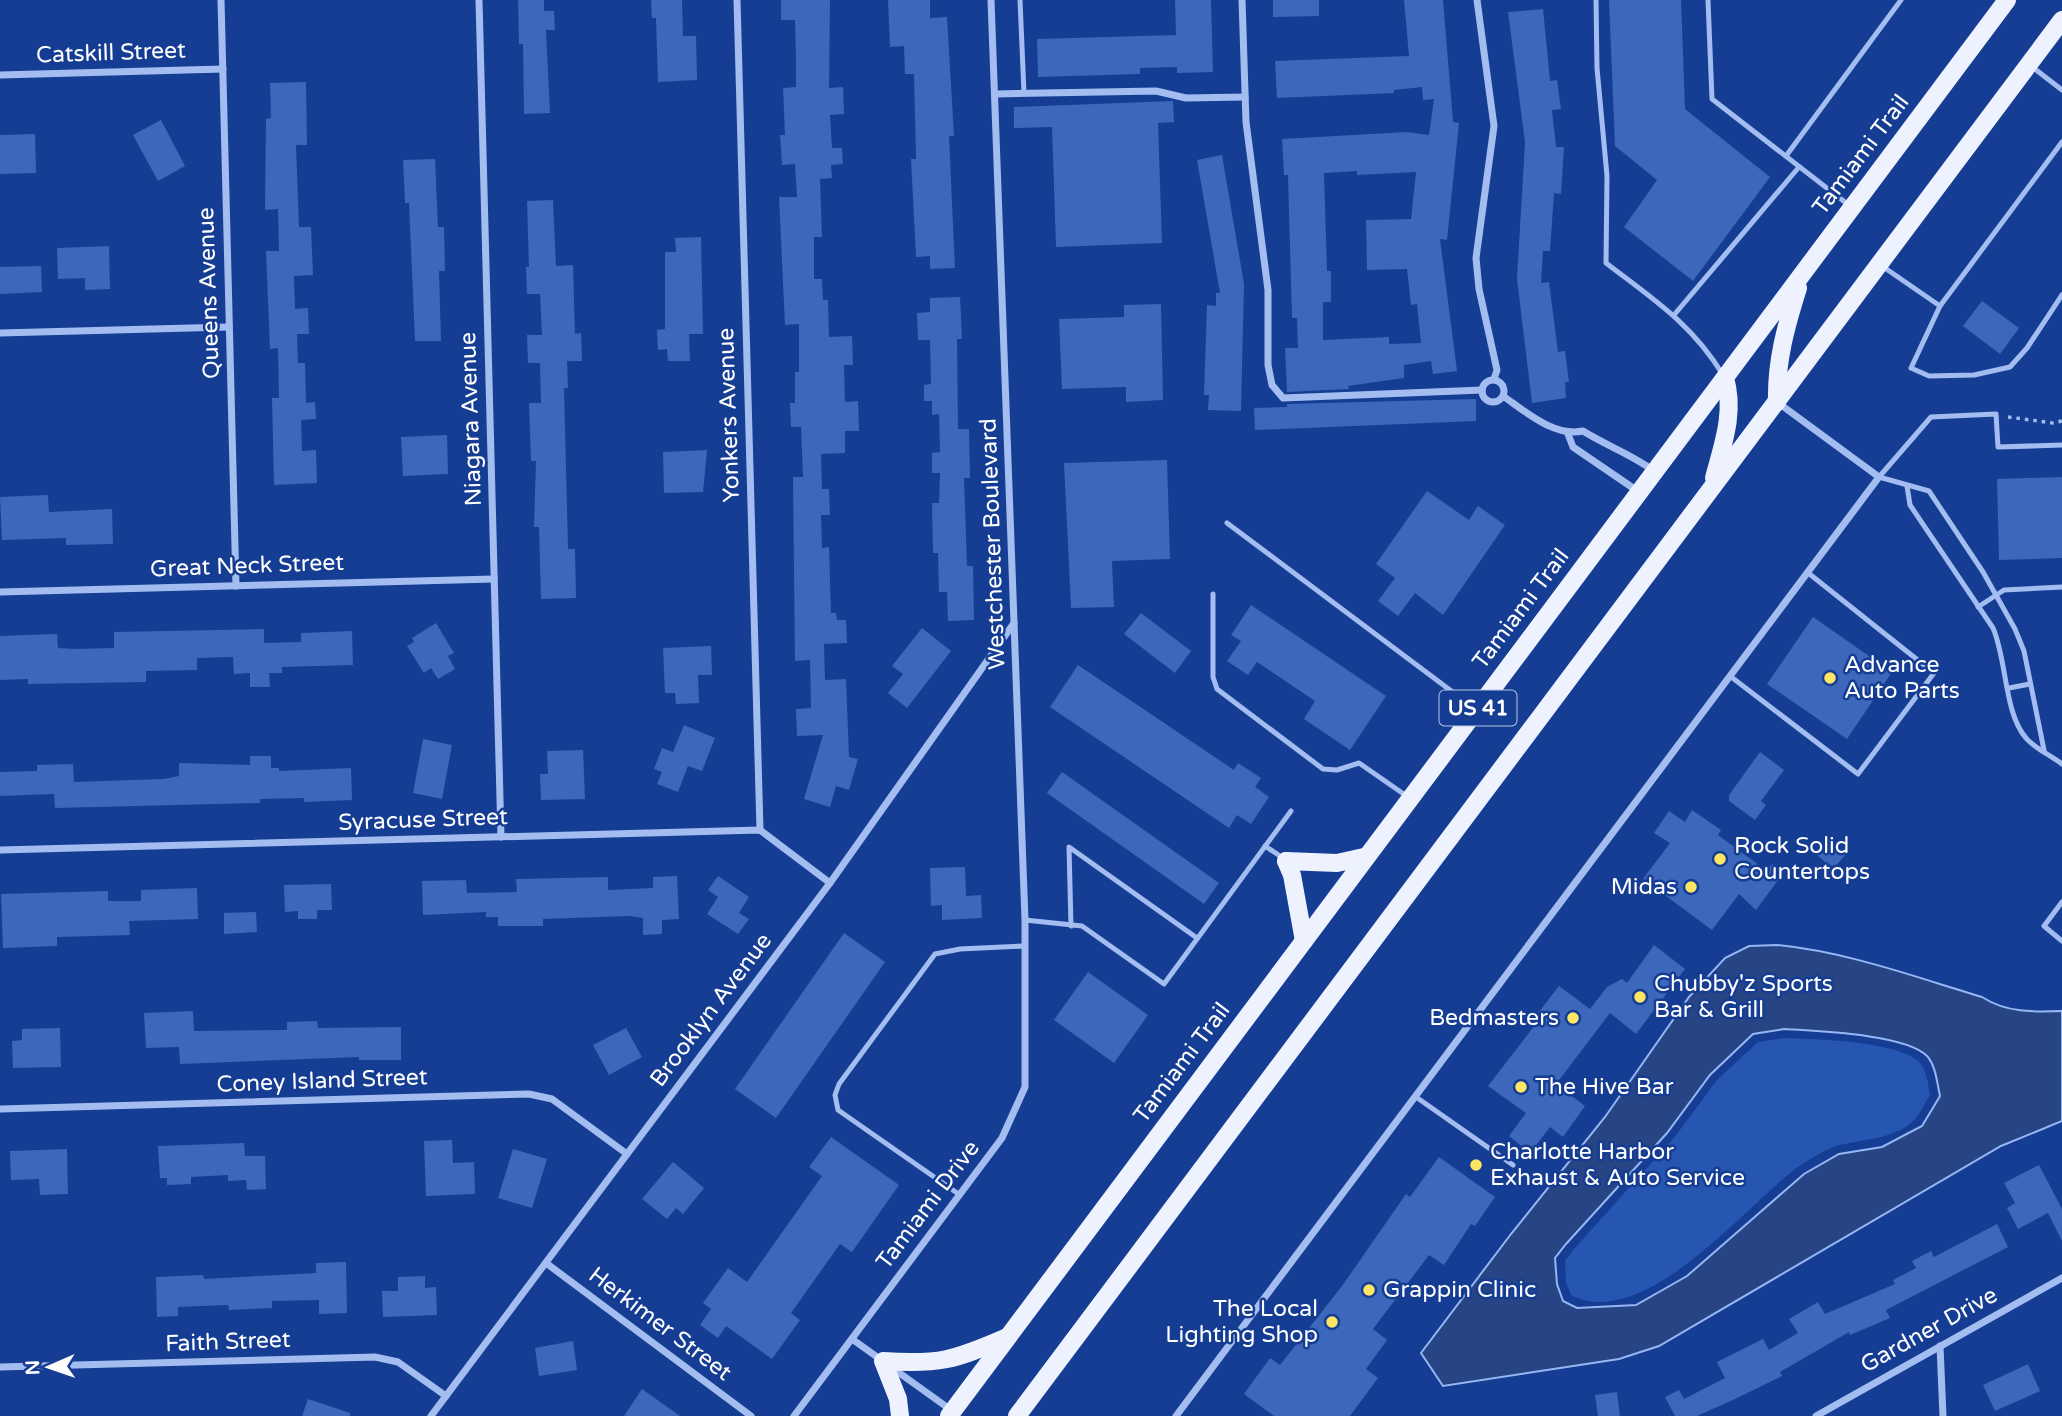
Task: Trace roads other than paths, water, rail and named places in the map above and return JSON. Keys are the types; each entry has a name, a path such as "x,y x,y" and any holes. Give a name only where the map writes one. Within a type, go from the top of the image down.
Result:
{"main road":[{"name":"Tamiami Trail","path":"953,1414 1364,857 2007,0"},
{"name":"US 41","path":"1017,1416 2062,20"},
{"path":"1777,402 1776,373 1781,343 1802,274"},
{"path":"1712,488 1729,420 1731,398 1725,378"},
{"path":"1304,941 1293,876 1286,861 1336,863 1364,857"},
{"path":"900,1416 898,1399 883,1361 937,1362 960,1357 1008,1336"}],"street":[{"name":"Queens Avenue","path":"221,0 236,586"},
{"name":"Niagara Avenue","path":"479,0 502,837"},
{"name":"Yonkers Avenue","path":"737,0 760,830"},
{"name":"Westchester Boulevard","path":"991,0 1025,920 1025,1087"},
{"path":"1242,0 1245,97 1268,290 1268,365 1272,385 1283,398 1482,390"},
{"path":"1477,0 1494,126 1476,258 1479,289 1497,370 1494,379 1484,383 1482,390 1484,397 1490,401 1497,401 1503,396"},
{"name":"Catskill Street","path":"0,75 223,69"},
{"path":"995,94 1156,90 1186,98 1245,97"},
{"path":"0,333 229,327"},
{"path":"1494,379 1503,386 1503,396"},
{"path":"1503,396 1536,419 1568,434 1583,431 1609,447 1627,451 1655,471"},
{"path":"1176,1416 1879,477 1777,402"},
{"path":"1568,434 1573,447 1639,492"},
{"name":"Great Neck Street","path":"0,592 494,579"},
{"name":"Brooklyn Avenue","path":"431,1416 830,883 1015,623"},
{"name":"Syracuse Street","path":"0,850 760,830"},
{"path":"760,830 830,883"},
{"name":"Tamiami Drive","path":"852,1339 1002,1138 1025,1087"},
{"name":"Coney Island Street","path":"0,1109 529,1094 552,1099 627,1154"},
{"name":"Herkimer Street","path":"546,1263 751,1416"},
{"name":"Gardner Drive","path":"1816,1416 2062,1278"},
{"path":"794,1416 852,1339 953,1414"},
{"path":"1940,1346 1943,1416"},
{"name":"Faith Street","path":"0,1367 375,1357 398,1362 446,1396"}],"lane":[{"path":"1020,0 1024,93"},
{"path":"1596,0 1597,68 1607,176 1606,263 1674,315 1704,344 1725,378"},
{"path":"1708,0 1713,99 1852,208"},
{"path":"1786,156 1901,0"},
{"path":"2029,65 2062,90"},
{"path":"2062,142 1940,306 1911,368 1929,376 1975,375 2010,367 2027,348 2062,295"},
{"path":"1674,315 1799,167"},
{"path":"1880,264 1940,306"},
{"path":"2044,750 2015,629 1996,594 1929,491 1879,477 1931,417 1996,414 1998,447 2062,445"},
{"path":"1907,486 1910,506 1993,628 2002,649 2014,715 2026,739 2062,764"},
{"path":"1227,523 1476,710"},
{"path":"1730,676 1858,774 1934,673 1807,572"},
{"path":"1978,607 2004,590 2062,587"},
{"path":"1213,594 1213,677 1217,689 1323,769 1337,770 1359,763 1410,799"},
{"path":"2008,688 2030,684"},
{"path":"1025,920 1082,926 1164,984 1291,811"},
{"path":"1265,846 1286,861"},
{"path":"1071,926 1069,847 1197,938"},
{"path":"2062,902 2044,926 2062,941"},
{"path":"960,1195 838,1110 835,1095 839,1084 935,954 960,949 1024,946"},
{"path":"1416,1097 1513,1165"}],"place":[{"name":"Advance Auto Parts","path":"1830,678"},
{"name":"Rock Solid Countertops","path":"1720,859"},
{"name":"Midas","path":"1691,887"},
{"name":"Chubby'z Sports Bar & Grill","path":"1640,997"},
{"name":"Bedmasters","path":"1573,1018"},
{"name":"The Hive Bar","path":"1521,1087"},
{"name":"Charlotte Harbor Exhaust & Auto Service","path":"1476,1165"},
{"name":"Grappin Clinic","path":"1369,1290"},
{"name":"The Local Lighting Shop","path":"1332,1322"}]}
